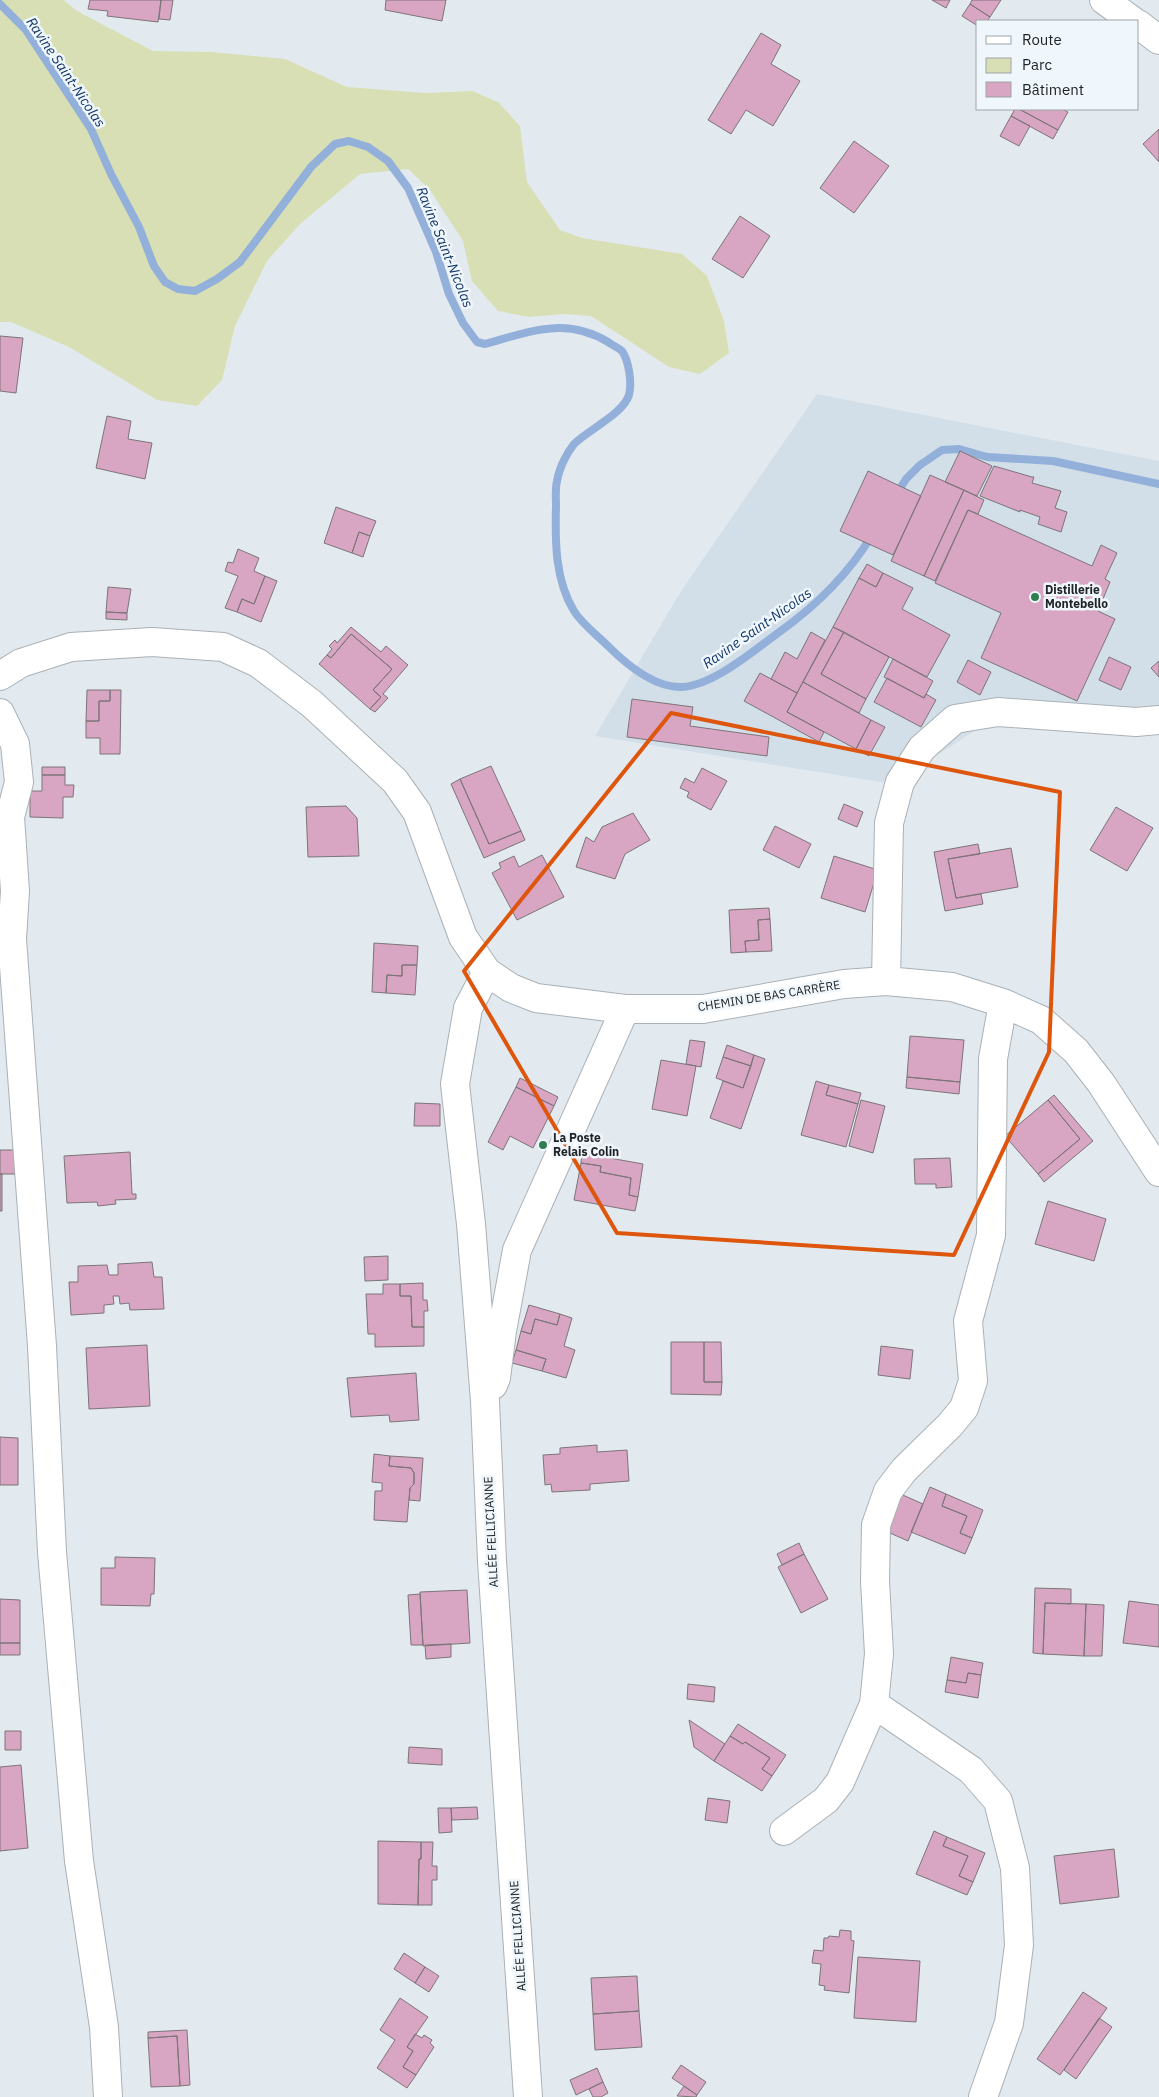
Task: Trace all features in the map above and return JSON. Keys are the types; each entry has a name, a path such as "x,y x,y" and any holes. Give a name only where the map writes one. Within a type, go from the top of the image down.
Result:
{"street":[{"path":"1104,0 1132,20"},
{"path":"1139,25 1159,40"},
{"name":"CHEMIN DE BAS CARRÈRE","path":"0,676 21,663 71,646 152,642 222,647 258,663 312,704 395,781 417,812 463,937 487,972 510,988 536,998 625,1009 703,1009 789,992 844,984 886,981 952,987 1004,1003 1041,1020 1076,1051 1101,1083 1159,1172"},
{"path":"886,981 889,824 900,782 922,748 955,719 998,712 1136,722 1159,720"},
{"path":"0,713 14,744 19,782 10,818 15,891 6,943 42,1346 52,1552 79,1861 104,2028 108,2097"},
{"name":"ALLÉE FELLICIANNE","path":"487,972 468,1008 455,1084 471,1224 485,1401 492,1561 528,2097"},
{"path":"784,1832 826,1800 840,1782 874,1704 879,1654 875,1581 876,1525 888,1491 904,1470 950,1425 964,1408 973,1381 968,1321 991,1235 992,1059 1004,1003"},
{"path":"485,1401 496,1378 502,1331 517,1250 625,1009"},
{"path":"874,1704 971,1770 998,1801 1016,1868 1019,1946 1009,2023 983,2097"}],"highlighted area":[{"path":"671,713 1060,792 1049,1052 954,1255 617,1233 464,971"}],"shaded area":[{"path":"817,394 1159,461 1159,729 997,716 893,784 595,736 681,591"}],"green space":[{"path":"0,0 64,0 77,11 153,51 211,52 285,59 347,87 425,93 472,91 498,102 520,126 527,182 560,230 582,238 682,254 707,276 724,321 729,353 700,374 669,367 591,316 564,314 529,317 498,311 472,281 463,241 430,190 408,169 360,174 300,224 267,261 235,326 222,380 197,406 157,400 69,347 11,322 0,322"}],"building":[{"path":"90,0 161,0 158,22 107,16 108,11 88,9"},
{"path":"161,0 173,0 170,20 159,19"},
{"path":"386,0 446,0 442,21 385,10"},
{"path":"932,0 950,0 946,8"},
{"path":"972,0 1001,0 990,17 970,4"},
{"path":"970,4 990,17 988,20 976,20 976,25 962,16"},
{"path":"761,33 781,45 771,64 800,81 773,126 746,110 731,134 708,120"},
{"path":"1014,110 1021,110 1058,130 1053,139 1011,116"},
{"path":"1021,110 1064,110 1068,112 1058,130"},
{"path":"1011,116 1030,126 1019,146 1000,136"},
{"path":"1159,129 1159,162 1143,144"},
{"path":"854,141 889,166 854,213 820,188"},
{"path":"740,216 770,236 743,278 712,259"},
{"path":"0,336 23,338 16,393 0,391"},
{"path":"107,416 131,421 128,439 152,443 145,479 96,468"},
{"path":"960,451 992,466 977,496 945,482"},
{"path":"994,466 1034,477 1032,483 1061,491 1055,508 1067,512 1061,532 1038,524 1040,517 1020,510 1020,512 980,496"},
{"path":"868,471 921,496 893,555 840,531"},
{"path":"930,475 964,490 924,576 891,561"},
{"path":"964,490 984,500 978,514 968,510 935,581 924,576"},
{"path":"336,507 376,521 370,536 359,532 352,553 324,543"},
{"name":"Distillerie Montebello","path":"968,510 1092,566 1101,545 1117,553 1105,579 1110,582 1098,611 1115,619 1077,701 981,658 1001,613 935,583"},
{"path":"359,532 370,536 363,557 352,553"},
{"path":"238,549 259,558 254,571 265,576 254,604 242,599 237,612 225,608 238,576 225,571 228,562 233,563"},
{"path":"867,564 883,573 876,587 859,578"},
{"path":"883,573 913,588 902,609 950,635 927,677 833,627 859,578 876,587"},
{"path":"265,576 277,581 261,622 237,612 242,599 254,604"},
{"path":"108,587 131,589 127,613 106,612"},
{"path":"106,612 127,613 127,620 106,619"},
{"path":"351,627 381,652 386,646 408,665 383,694 388,698 375,712 370,709 381,697 373,690 392,669 351,634 331,658 327,655 332,649 329,646 335,640 337,643"},
{"path":"833,627 844,632 821,674 866,699 859,713 803,682"},
{"path":"811,632 825,640 797,693 771,679 785,652 797,659"},
{"path":"844,632 889,657 866,699 821,674"},
{"path":"351,634 392,669 373,690 381,697 370,709 319,664 327,655 331,658"},
{"path":"1109,657 1131,667 1121,690 1099,680"},
{"path":"893,659 933,681 924,698 884,677"},
{"path":"968,660 991,672 980,695 957,682"},
{"path":"1159,661 1159,677 1151,668"},
{"path":"760,673 797,693 787,712 824,732 819,742 744,701"},
{"path":"887,678 924,698 926,694 936,700 921,727 874,702"},
{"path":"803,682 871,720 856,749 787,712"},
{"path":"87,690 110,690 110,701 99,701 99,721 86,721"},
{"path":"110,690 121,690 120,754 100,754 100,738 86,738 86,721 99,721 99,701 110,701"},
{"path":"632,699 693,707 690,726 769,737 767,756 627,737"},
{"path":"871,720 885,727 869,756 856,749"},
{"path":"491,766 521,831 489,844 460,779"},
{"path":"42,767 65,767 65,775 42,775"},
{"path":"702,768 727,781 711,810 687,797 689,792 680,788 685,778 694,783"},
{"path":"42,775 65,775 65,785 74,785 73,797 63,797 63,818 30,817 30,791 42,791"},
{"path":"460,779 489,844 521,831 525,840 484,858 451,784"},
{"path":"844,804 863,812 857,827 838,819"},
{"path":"346,806 357,818 359,856 308,857 306,807"},
{"path":"1116,807 1153,828 1127,871 1090,850"},
{"path":"633,813 650,840 625,854 615,879 576,867 586,837 594,842 602,827"},
{"path":"775,826 811,844 799,868 763,850"},
{"path":"978,844 980,854 948,859 956,898 981,894 983,904 945,911 934,852"},
{"path":"1011,848 1018,887 956,898 948,859"},
{"path":"542,855 564,897 517,920 492,873 501,868 499,863 514,856 519,867"},
{"path":"834,856 878,870 865,912 821,898"},
{"path":"769,908 770,919 758,920 759,940 745,941 746,952 731,953 729,910"},
{"path":"770,919 772,951 746,952 745,941 759,940 758,920"},
{"path":"374,943 418,946 417,965 402,965 402,976 387,975 386,993 372,992"},
{"path":"402,965 417,965 415,995 386,993 387,975 402,976"},
{"path":"910,1036 964,1040 960,1082 907,1077"},
{"path":"690,1040 705,1042 701,1067 686,1064"},
{"path":"727,1045 754,1055 751,1066 723,1057"},
{"path":"754,1055 765,1059 741,1129 710,1118 723,1081 743,1088"},
{"path":"723,1057 751,1066 743,1088 716,1078"},
{"path":"661,1060 696,1066 687,1116 652,1109"},
{"path":"907,1077 960,1082 959,1094 906,1088"},
{"path":"520,1078 558,1097 554,1106 516,1087"},
{"path":"816,1081 829,1085 826,1095 858,1104 846,1147 801,1135"},
{"path":"829,1085 861,1093 858,1104 826,1095"},
{"path":"516,1087 554,1106 533,1148 510,1136 503,1150 488,1142"},
{"path":"1054,1095 1093,1141 1044,1182 1038,1174 1080,1139 1048,1100"},
{"path":"861,1100 885,1106 873,1153 849,1146"},
{"path":"1048,1100 1080,1139 1038,1174 1005,1136"},
{"path":"415,1103 440,1104 440,1126 414,1126"},
{"path":"0,1150 15,1150 15,1174 0,1174"},
{"path":"130,1152 132,1194 136,1194 136,1199 115,1200 116,1204 98,1206 97,1202 67,1203 64,1156"},
{"path":"582,1153 643,1164 638,1197 629,1195 631,1178 600,1172 601,1166 581,1163"},
{"path":"950,1158 952,1187 936,1188 936,1184 915,1184 914,1159"},
{"path":"581,1163 601,1166 600,1172 631,1178 629,1195 638,1197 635,1211 574,1200"},
{"path":"0,1174 2,1174 2,1211 0,1211"},
{"path":"1048,1201 1106,1219 1094,1261 1035,1244"},
{"path":"388,1256 388,1280 365,1281 364,1257"},
{"path":"152,1262 154,1277 162,1277 164,1309 130,1310 129,1303 120,1304 119,1296 113,1296 114,1304 104,1305 104,1313 71,1315 69,1282 78,1282 78,1266 107,1265 109,1275 118,1275 118,1264"},
{"path":"423,1283 423,1300 427,1300 428,1311 424,1311 424,1327 412,1327 411,1296 400,1296 400,1284"},
{"path":"383,1284 400,1284 400,1296 411,1296 412,1327 424,1327 424,1346 375,1347 375,1334 368,1334 366,1294 383,1294"},
{"path":"529,1305 560,1314 557,1325 535,1319 531,1334 521,1331"},
{"path":"560,1314 572,1318 564,1346 575,1350 566,1378 542,1371 546,1359 516,1350 521,1331 531,1334 535,1319 557,1325"},
{"path":"671,1342 704,1342 704,1382 722,1382 721,1395 671,1394"},
{"path":"704,1342 721,1342 722,1382 704,1382"},
{"path":"147,1345 150,1406 89,1409 86,1348"},
{"path":"881,1346 913,1350 910,1379 878,1375"},
{"path":"516,1350 546,1359 542,1371 512,1363"},
{"path":"416,1373 419,1420 390,1422 389,1415 351,1417 347,1378"},
{"path":"0,1437 18,1438 18,1485 0,1485"},
{"path":"597,1445 597,1452 627,1450 629,1481 590,1484 590,1490 552,1492 551,1484 545,1485 543,1455 560,1454 560,1448"},
{"path":"374,1454 390,1456 389,1466 411,1468 414,1473 414,1484 410,1488 407,1522 374,1520 375,1491 382,1491 382,1483 372,1482"},
{"path":"390,1456 423,1458 420,1501 409,1500 410,1488 414,1484 414,1473 411,1468 389,1466"},
{"path":"930,1487 946,1494 942,1506 967,1516 960,1533 972,1538 965,1554 911,1532"},
{"path":"896,1492 923,1504 908,1541 881,1529"},
{"path":"946,1494 983,1510 972,1538 960,1533 967,1516 942,1506"},
{"path":"799,1543 804,1554 782,1565 777,1554"},
{"path":"804,1554 828,1599 801,1613 778,1567"},
{"path":"115,1557 155,1558 154,1594 151,1594 150,1606 101,1605 101,1568 115,1568"},
{"path":"1035,1588 1071,1589 1071,1604 1045,1603 1043,1654 1033,1653"},
{"path":"467,1590 470,1643 423,1646 420,1592"},
{"path":"420,1594 423,1645 411,1645 408,1595"},
{"path":"0,1599 20,1600 20,1643 0,1643"},
{"path":"1129,1601 1159,1605 1159,1647 1123,1643"},
{"path":"1045,1603 1086,1604 1084,1656 1043,1654"},
{"path":"1086,1604 1104,1605 1102,1656 1084,1656"},
{"path":"0,1643 20,1643 20,1655 0,1655"},
{"path":"451,1644 451,1657 426,1659 425,1645"},
{"path":"951,1657 983,1663 981,1675 968,1673 966,1683 947,1680"},
{"path":"968,1673 981,1675 978,1698 945,1692 947,1680 966,1683"},
{"path":"688,1684 715,1687 714,1702 687,1699"},
{"path":"689,1720 725,1744 714,1761 694,1747"},
{"path":"738,1724 786,1755 772,1776 762,1769 770,1758 745,1742 743,1744 730,1736"},
{"path":"5,1731 21,1731 21,1750 5,1750"},
{"path":"730,1736 743,1744 745,1742 770,1758 762,1769 772,1776 762,1791 714,1761"},
{"path":"409,1747 442,1749 442,1765 408,1763"},
{"path":"21,1765 28,1848 0,1851 0,1767"},
{"path":"708,1798 730,1801 727,1823 705,1820"},
{"path":"477,1807 478,1819 452,1820 451,1808"},
{"path":"438,1808 451,1808 452,1832 439,1833"},
{"path":"934,1831 947,1837 943,1846 968,1856 959,1876 973,1882 967,1895 916,1874"},
{"path":"947,1837 985,1853 973,1882 959,1876 968,1856 943,1846"},
{"path":"378,1841 421,1842 418,1905 378,1904"},
{"path":"421,1842 433,1842 432,1866 437,1866 437,1880 432,1880 432,1905 418,1905"},
{"path":"1114,1849 1119,1897 1060,1904 1054,1856"},
{"path":"840,1930 851,1931 851,1940 854,1941 849,1993 824,1990 825,1986 819,1985 821,1964 812,1963 814,1950 823,1951 824,1938 829,1936 839,1937"},
{"path":"404,1953 425,1967 415,1983 394,1969"},
{"path":"858,1957 920,1961 916,2022 854,2018"},
{"path":"425,1967 439,1976 429,1992 415,1983"},
{"path":"637,1976 639,2011 593,2014 591,1978"},
{"path":"1083,1992 1107,2008 1060,2075 1037,2059"},
{"path":"400,1998 428,2017 407,2047 413,2051 403,2067 416,2075 407,2088 377,2068 395,2040 380,2030"},
{"path":"639,2011 642,2047 595,2050 593,2014"},
{"path":"1099,2018 1112,2027 1076,2079 1064,2070"},
{"path":"187,2030 190,2085 180,2086 177,2036 148,2038 148,2032"},
{"path":"415,2034 422,2038 424,2035 432,2040 430,2043 434,2047 416,2075 403,2067 413,2051 407,2047"},
{"path":"177,2036 180,2086 151,2087 148,2038"},
{"path":"681,2065 706,2082 697,2095 672,2078"},
{"path":"597,2068 603,2082 576,2095 570,2080"},
{"path":"603,2082 608,2093 601,2097 593,2097 589,2089"},
{"path":"684,2086 697,2095 696,2097 677,2096"}],"waterway":[{"name":"Ravine Saint-Nicolas","path":"0,4 26,30 91,129 111,174 139,227 154,266 165,282 178,289 195,291 217,279 240,262 311,167 335,144 349,141 368,147 388,161 408,188 436,252 449,294 463,323 477,342 485,344 532,331 562,328 592,334 622,351 630,378 629,395 620,409 574,444 559,472 556,484 556,546 563,586 577,616 615,653 642,674 662,684 682,687 694,685 720,674 792,623 818,601 853,563 872,535"},
{"name":"Ravine Saint-Nicolas","path":"896,495 906,479 920,465 942,450 959,449 987,457 1053,461 1159,484"}],"place":[{"name":"Distillerie Montebello","path":"1035,597"},
{"name":"La Poste Relais Colin","path":"543,1145"}]}
